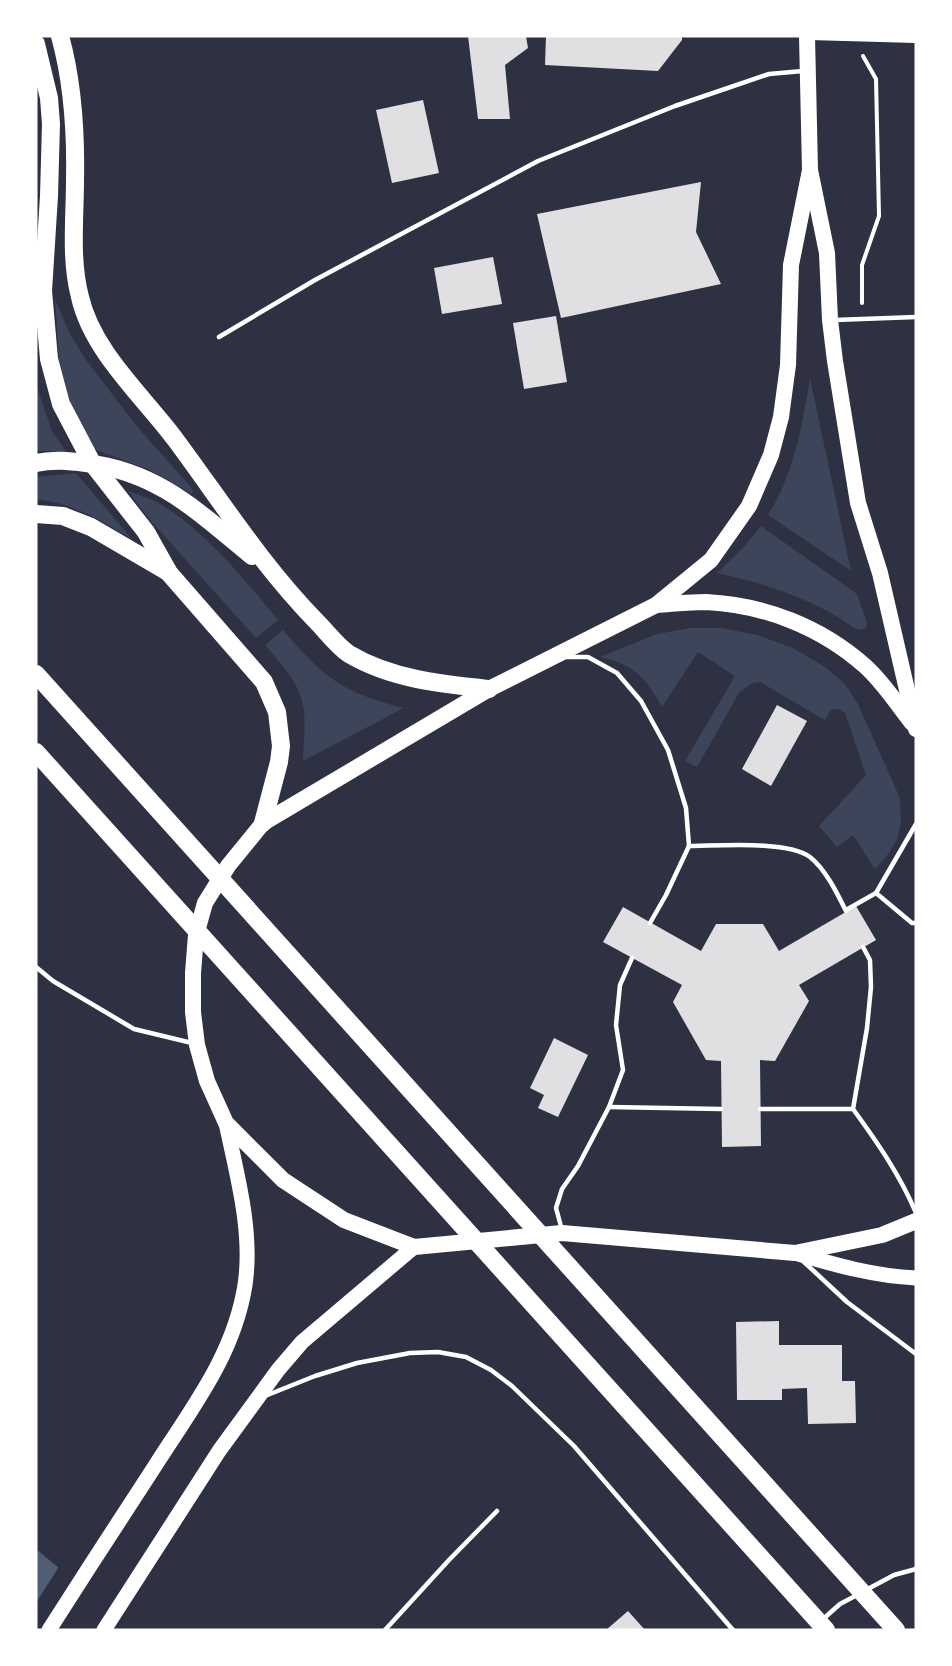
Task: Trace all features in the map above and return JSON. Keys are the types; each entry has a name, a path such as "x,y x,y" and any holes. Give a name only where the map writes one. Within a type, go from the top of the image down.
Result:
{"highway":[{"path":"60,36 74,103 76,173 74,266 84,313 110,359 174,437 274,575"},
{"path":"807,37 810,170 828,253 830,320 858,503 880,573 915,727"},
{"path":"36,44 49,98 51,124 43,291 36,339"},
{"path":"810,170 791,265 788,365 781,417 771,455 749,506 711,560 656,605 489,689 263,823 228,866 205,903 196,935 193,973 197,1045 207,1081 226,1124 283,1180 344,1220 414,1247 562,1233 795,1253 882,1235 916,1221"},
{"path":"43,291 49,359 61,404 92,464 146,532 169,573 264,682 277,712 281,746 279,762 263,823"},
{"path":"36,463 67,460 116,468 146,478 183,499 274,575 347,652 375,667 397,675 448,685 489,689"},
{"path":"36,514 63,516 91,527 169,573"},
{"path":"656,605 704,602 724,604 747,607 793,620 835,642 867,668 915,727"},
{"path":"36,674 896,1630"},
{"path":"36,752 826,1630"}],"main road":[{"path":"49,1630 212,1379 238,1323 246,1283 247,1247 242,1201 226,1124"},
{"path":"104,1630 254,1400 302,1342 414,1247"},
{"path":"795,1253 847,1269 894,1277 916,1278"}],"street":[{"path":"807,37 916,40"}],"lane":[{"path":"219,337 315,280 538,161 675,106 759,77 807,71"},
{"path":"830,320 916,317"},
{"path":"552,657 588,657 617,673 641,701 668,750 686,808 689,846 650,923"},
{"path":"689,846 752,844 784,848 809,856 832,883 846,911 876,893 916,824"},
{"path":"876,893 912,923 916,923"},
{"path":"863,947 870,960 871,987 867,1028 853,1108 881,1147 906,1190 916,1213"},
{"path":"562,1233 556,1208 562,1189 578,1166 609,1107 623,1070 616,1025 620,985 632,958"},
{"path":"36,966 53,981 134,1029 197,1045"},
{"path":"609,1107 721,1109"},
{"path":"760,1109 853,1108"},
{"path":"795,1253 847,1302 916,1354"},
{"path":"254,1400 315,1376 357,1363 410,1353 438,1352 466,1357 491,1370 512,1386 574,1446 733,1630"},
{"path":"385,1630 497,1511"},
{"path":"811,1630 840,1604 894,1575 916,1569"}],"path":[{"path":"862,39 863,56 876,79 879,216 862,265 862,319"}],"shaded area":[{"path":"55,299 70,334 86,360 139,429 191,487 192,494 148,469 93,449 69,400 60,375"},
{"path":"810,378 851,571 768,515 791,466"},
{"path":"36,384 52,431 66,451 36,451"},
{"path":"76,473 132,539 75,509 36,499 36,477"},
{"path":"128,491 162,505 194,529 253,589 278,620 256,638 150,520"},
{"path":"761,526 857,594 867,622 866,628 856,629 823,609 789,594 717,573 744,547"},
{"path":"691,628 722,628 757,635 793,648 825,667 845,684 858,704 900,798 901,822 897,840 875,869 853,835 837,847 819,826 866,775 845,713 838,709 831,710 825,720 760,682 752,683 739,693 697,767 685,761 735,676 698,652 662,707 650,687 637,673 622,664 600,657 657,634"},
{"path":"283,630 310,660 336,681 365,696 404,708 303,761 305,723 301,698 297,686 265,645"},
{"path":"36,1549 134,1630 36,1630"}],"pier":[{"path":"60,1565 136,1630 36,1630 36,1603"}],"building":[{"path":"468,36 526,36 528,48 505,65 510,119 478,119"},
{"path":"546,36 682,36 682,40 658,71 545,65"},
{"path":"423,100 439,173 392,183 376,110"},
{"path":"701,182 696,232 721,284 561,318 537,214"},
{"path":"493,257 502,304 442,314 434,268"},
{"path":"556,316 567,382 524,389 513,323"},
{"path":"777,705 807,721 771,786 742,769"},
{"path":"856,906 876,940 799,985 809,1001 775,1061 760,1060 761,1146 722,1147 721,1061 706,1060 673,1002 682,985 603,942 623,907 701,951 716,924 763,924 779,951"},
{"path":"554,1038 588,1055 558,1117 538,1108 544,1095 530,1088"},
{"path":"779,1321 779,1345 842,1345 842,1381 855,1381 856,1423 808,1424 807,1388 782,1389 782,1400 737,1400 736,1322"},
{"path":"628,1611 645,1630 606,1630"}]}
